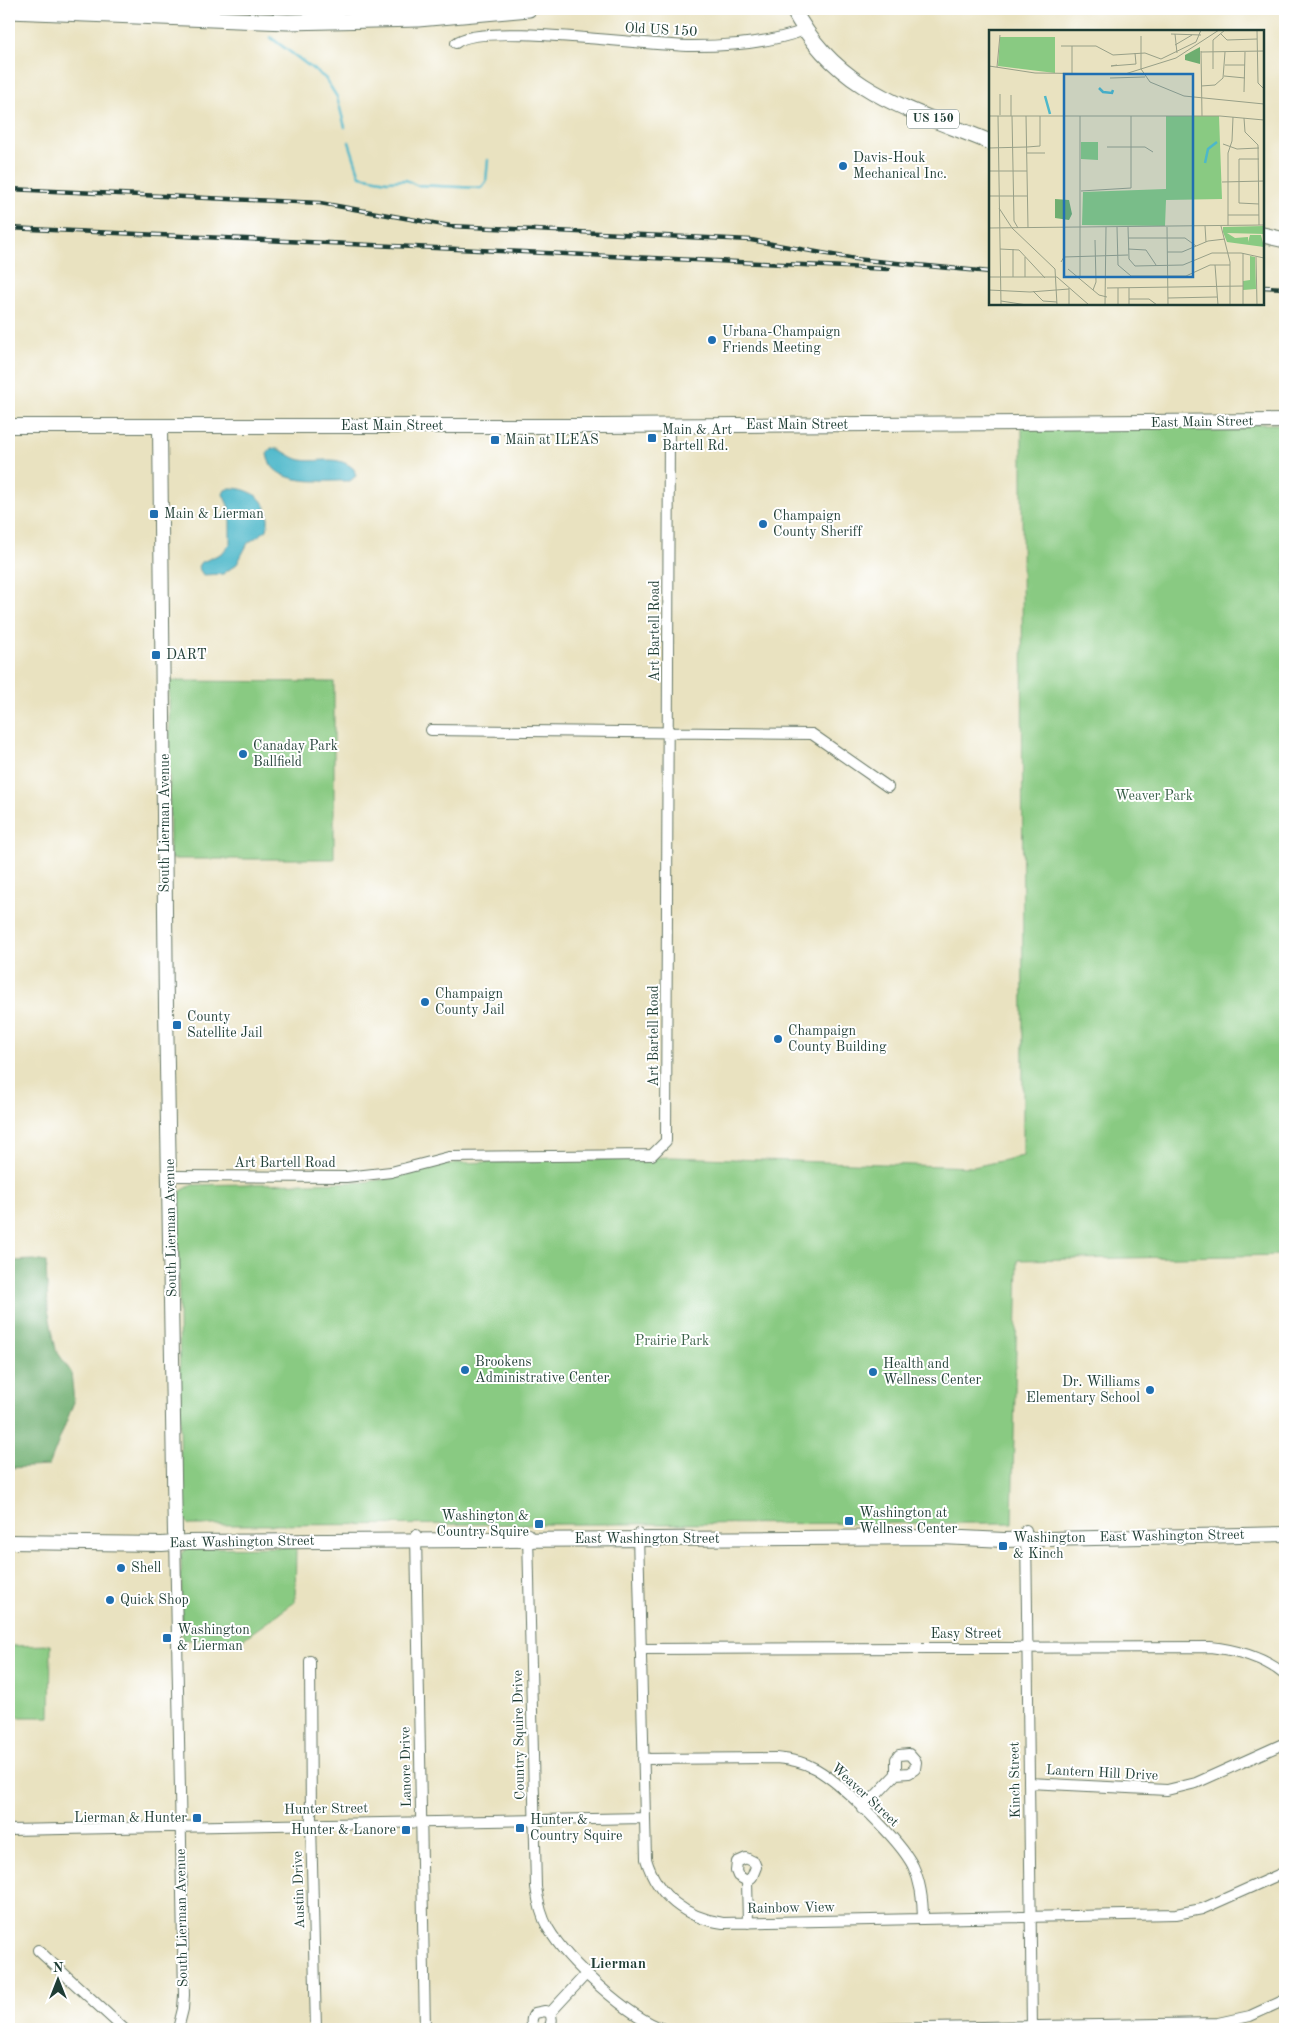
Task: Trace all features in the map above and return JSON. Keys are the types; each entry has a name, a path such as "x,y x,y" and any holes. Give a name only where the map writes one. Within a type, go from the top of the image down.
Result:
{"main road":[{"path":"9,11 82,11 233,21 344,22 418,19 529,9"},
{"name":"US 150","path":"793,9 805,30 828,58 858,84 894,103 989,142"},
{"path":"1264,236 1285,240"},
{"name":"East Main Street","path":"9,426 669,426 1285,421"},
{"name":"South Lierman Avenue","path":"160,426 176,1539"},
{"name":"East Washington Street","path":"1026,1534 1285,1528"},
{"name":"East Washington Street","path":"9,1542 528,1536 1285,1534"},
{"name":"East Washington Street","path":"9,1536 176,1539"}],"street":[{"name":"Old US 150","path":"456,43 460,39 472,36 512,35 656,45 715,46 778,40 805,30"},
{"name":"Art Bartell Road","path":"170,1176 346,1177 391,1172 449,1157 652,1155 657,1153 666,1141 669,426"},
{"path":"431,730 812,734 888,787"},
{"name":"Kinch Street","path":"1026,1534 1032,2028"},
{"name":"Country Squire Drive","path":"528,1536 536,1888 542,1916 554,1937 587,1972 629,2011 642,2020 664,2029"},
{"name":"Rainbow View","path":"638,1536 644,1818 649,1868 662,1891 688,1914 706,1921 748,1923 1190,1912 1285,1872"},
{"name":"Lanore Drive","path":"416,1537 425,2029"},
{"name":"South Lierman Avenue","path":"176,1539 184,1995 178,2029"},
{"name":"Easy Street","path":"640,1649 1210,1647 1243,1653 1285,1672"},
{"name":"Austin Drive","path":"310,1661 311,1823 316,2029"},
{"name":"Lantern Hill Drive","path":"1029,1783 1167,1790 1196,1783 1285,1743"},
{"name":"Weaver Street","path":"643,1759 790,1759 814,1768 827,1776 863,1809 909,1858 920,1888 923,1919"},
{"path":"863,1809 896,1774"},
{"name":"Hunter Street","path":"9,1830 180,1825 644,1818"},
{"path":"747,1881 748,1923"},
{"path":"38,1950 124,2029"},
{"path":"550,2013 587,1972"},
{"path":"872,2029 1032,2028 1218,2022 1250,2016 1285,2000"},
{"path":"535,2029 532,2022 535,2013 545,2011 550,2013"},
{"path":"548,2029 552,2024 550,2013"}],"green space":[{"path":"1285,424 1285,1255 1018,1260 1012,1523 189,1525 181,1517 178,1200 181,1191 192,1185 363,1182 394,1178 427,1167 456,1163 672,1157 973,1167 1023,1156 1022,425"},
{"path":"169,681 334,682 334,859 170,859"},
{"path":"34,1260 46,1262 48,1309 56,1350 71,1372 74,1402 49,1466 9,1468 9,1261"},
{"path":"296,1547 295,1602 243,1639 182,1640 181,1555 187,1548"},
{"path":"51,1645 50,1717 10,1717 10,1646"}],"water":[{"path":"271,448 301,460 335,460 348,464 354,469 356,476 350,481 314,481 289,477 271,465 267,454"},
{"path":"230,488 247,491 260,499 265,505 267,512 267,530 248,543 237,564 223,574 203,575 198,567 200,563 222,553 230,544 230,510 223,494 225,490"}],"waterway":[{"path":"270,37 325,78 337,97 345,127"},
{"path":"349,142 360,176 387,181 406,180 416,185 481,188 486,182 488,160"}],"railway":[{"path":"9,189 320,203 450,226 751,240 855,259 989,272"},
{"path":"9,228 888,269"},
{"path":"1264,287 1285,288"}],"place":[{"name":"Davis-Houk Mechanical Inc.","path":"843,166"},
{"name":"Urbana-Champaign Friends Meeting","path":"712,340"},
{"name":"Main & Art Bartell Rd.","path":"652,438"},
{"name":"Main at ILEAS","path":"495,440"},
{"name":"Main & Lierman","path":"154,514"},
{"name":"Champaign County Sheriff","path":"763,524"},
{"name":"DART","path":"156,655"},
{"name":"Canaday Park Ballfield","path":"243,754"},
{"name":"Champaign County Jail","path":"425,1002"},
{"name":"County Satellite Jail","path":"177,1025"},
{"name":"Champaign County Building","path":"778,1039"},
{"name":"Brookens Administrative Center","path":"465,1370"},
{"name":"Health and Wellness Center","path":"873,1372"},
{"name":"Dr. Williams Elementary School","path":"1150,1390"},
{"name":"Washington at Wellness Center","path":"849,1521"},
{"name":"Washington & Country Squire","path":"539,1524"},
{"name":"Washington & Kinch","path":"1003,1546"},
{"name":"Shell","path":"121,1568"},
{"name":"Quick Shop","path":"110,1600"},
{"name":"Washington & Lierman","path":"167,1638"},
{"name":"Lierman & Hunter","path":"197,1818"},
{"name":"Hunter & Country Squire","path":"520,1828"},
{"name":"Hunter & Lanore","path":"406,1830"}],"district":[{"name":"Lierman","path":"618,1964"}],"park label":[{"name":"Weaver Park","path":"1154,796"},
{"name":"Prairie Park","path":"672,1341"}]}
